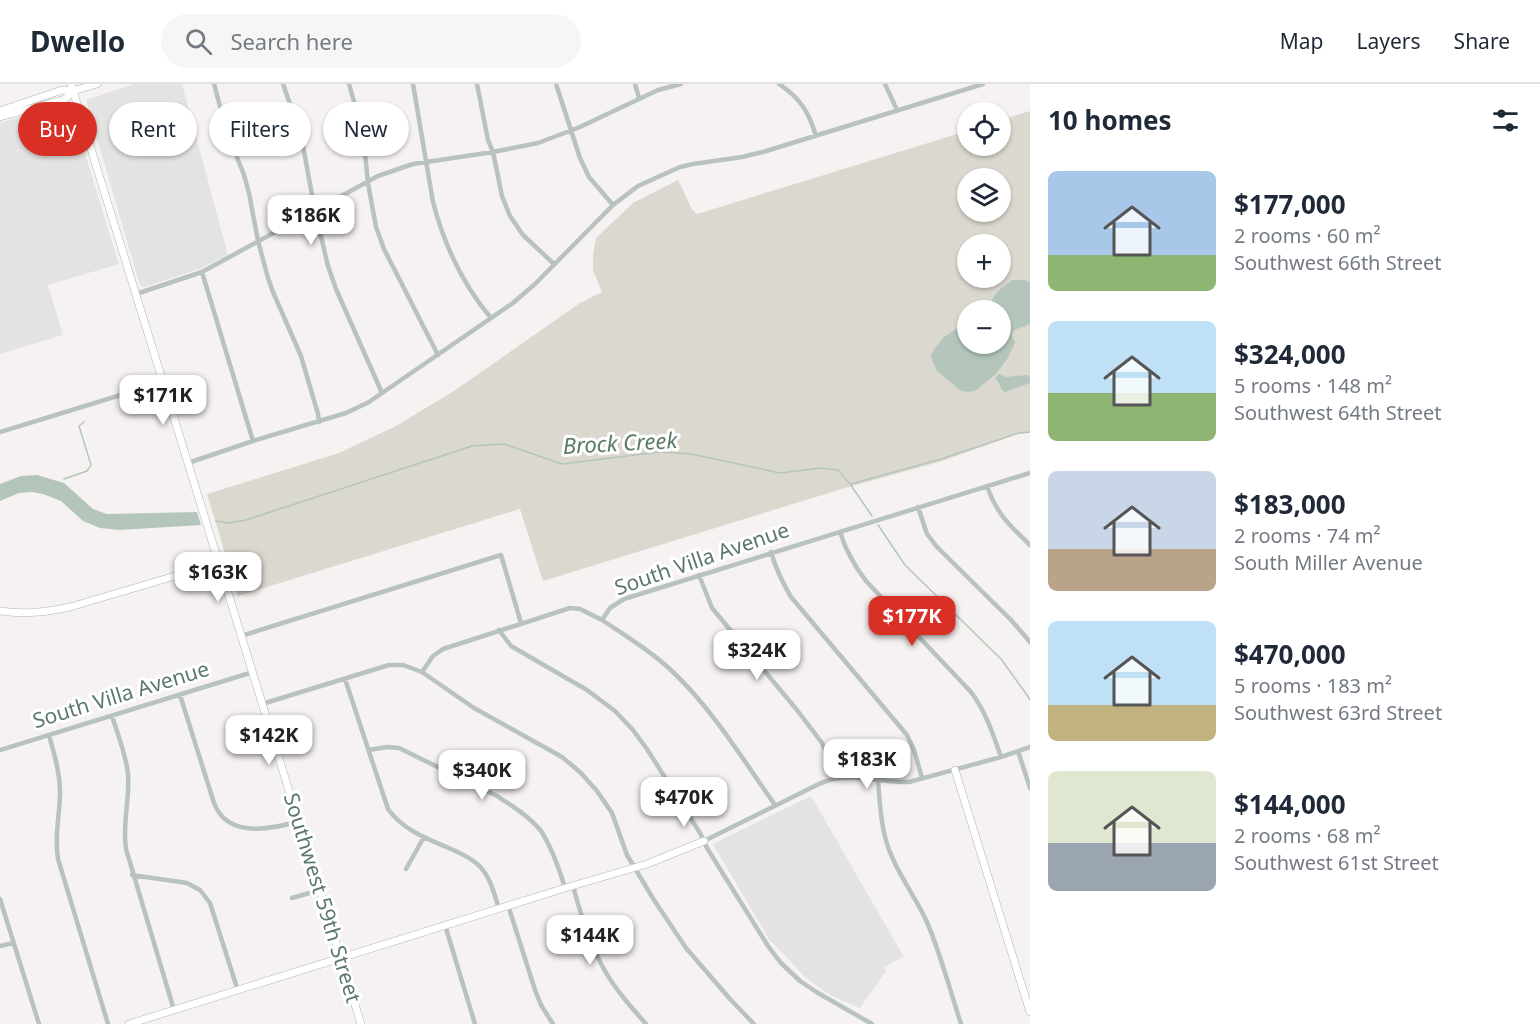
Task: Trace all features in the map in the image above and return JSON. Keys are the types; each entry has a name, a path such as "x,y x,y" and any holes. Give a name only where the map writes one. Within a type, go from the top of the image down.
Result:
{"main road":[{"path":"0,111 62,90 97,84"},
{"path":"0,117 65,99 72,88"},
{"name":"Southwest 59th Street","path":"72,88 361,1024"},
{"path":"0,611 27,614 70,607 219,563"},
{"path":"955,770 1030,1012"},
{"path":"129,1024 666,857 704,841"}],"street":[{"path":"214,84 227,132 244,175 258,241 273,292 305,368 319,422"},
{"path":"282,84 298,129 328,266 382,393"},
{"path":"349,84 363,133 368,183 376,227 384,249 438,355"},
{"path":"413,84 435,211 449,251 490,318"},
{"path":"477,84 488,140 493,152 502,196 510,216 524,235 554,264"},
{"path":"556,84 580,158 589,177 613,205"},
{"path":"635,84 639,98"},
{"path":"136,294 202,272 378,176 413,164 538,143 571,131 658,90 681,84"},
{"path":"779,84 803,105 816,136"},
{"path":"885,84 897,110"},
{"path":"188,463 346,413 382,393 513,303 535,284 613,205 638,186 680,167 742,157 982,84"},
{"path":"202,272 253,441"},
{"path":"0,432 163,382"},
{"name":"South Villa Avenue","path":"422,672 433,656 443,649 499,630 570,608 580,609 602,620 610,608 624,599 1030,473"},
{"path":"987,486 991,499 1007,523 1030,545"},
{"path":"918,507 927,534 937,547 1011,620 1030,642"},
{"path":"840,532 853,565 866,581 971,692 989,723 1001,757"},
{"path":"771,552 776,571 791,597 907,735 922,778"},
{"path":"242,636 501,555 521,623"},
{"path":"699,575 711,608 822,743 838,778"},
{"path":"602,620 632,640 674,674 714,721 775,805"},
{"path":"499,630 511,646 587,690 615,711 633,730 647,748 768,946 781,963 800,981 872,1024"},
{"path":"262,704 389,665 403,665 422,672 474,708 553,751 580,772 597,791 612,813 627,855 686,948 754,1024"},
{"name":"South Villa Avenue","path":"0,750 253,672"},
{"path":"345,679 388,809 410,831 478,864 493,887 499,909"},
{"path":"180,695 214,803 221,817 231,824 255,829 273,828 299,821"},
{"path":"112,716 128,772 124,828 126,849 174,1010"},
{"path":"48,735 60,782 56,832 58,859 108,1024"},
{"path":"704,841 821,783 838,778 894,783 909,782 1030,747"},
{"path":"369,750 399,748 507,803 539,830 551,848 565,888"},
{"path":"1018,751 1030,788"},
{"path":"878,780 885,838 891,856 927,921 961,1024"},
{"path":"406,869 424,837"},
{"path":"132,875 187,883 205,896 214,912 238,991"},
{"path":"573,886 589,935 605,971 645,1024"},
{"path":"292,898 320,890"},
{"path":"0,899 39,1024"},
{"path":"508,905 535,990 553,1024"},
{"path":"445,926 475,1024"},
{"path":"0,946 14,942"}],"shaded area":[{"path":"134,84 182,84 187,102 109,102 109,156 197,156 197,140 228,255 202,268 145,287 140,286 97,138 97,102 87,102 86,100"},
{"path":"1030,111 1030,433 1018,434 939,462 845,488 543,581 520,509 238,596 207,494 339,453 396,426 454,391 580,303 602,292 593,270 596,238 633,203 678,180 692,209 697,214 957,134 957,156 1011,156 1011,117"},
{"path":"18,118 18,156 86,156 119,264 48,285 63,335 0,354 0,123"},
{"path":"1011,281 1030,282 1030,324 1014,330 1012,335 1015,343 1011,351 1011,300 992,300 1003,288 1011,288"},
{"path":"957,329 957,354 1010,354 996,374 975,391 961,391 937,371 931,357 944,337"},
{"path":"999,374 1006,377 1027,375 1030,377 1030,383 1005,392 995,378"},
{"path":"37,475 64,483 93,509 107,514 197,512 201,525 119,530 100,528 83,521 61,501 43,494 19,493 0,501 0,484 21,476"},
{"path":"811,796 904,957 884,967 886,971 860,1008 830,995 806,978 769,939 713,844"}],"waterway":[{"path":"64,479 87,471 91,465 79,426 84,422"},
{"path":"851,484 941,459 1019,433 1030,432"},
{"name":"Brock Creek","path":"216,521 229,523 246,520 472,446 504,444 562,464 659,452 691,454 780,473 821,468 838,470 872,516"},
{"name":"Brock Creek","path":"878,525 905,565 1001,659 1030,700"}]}
